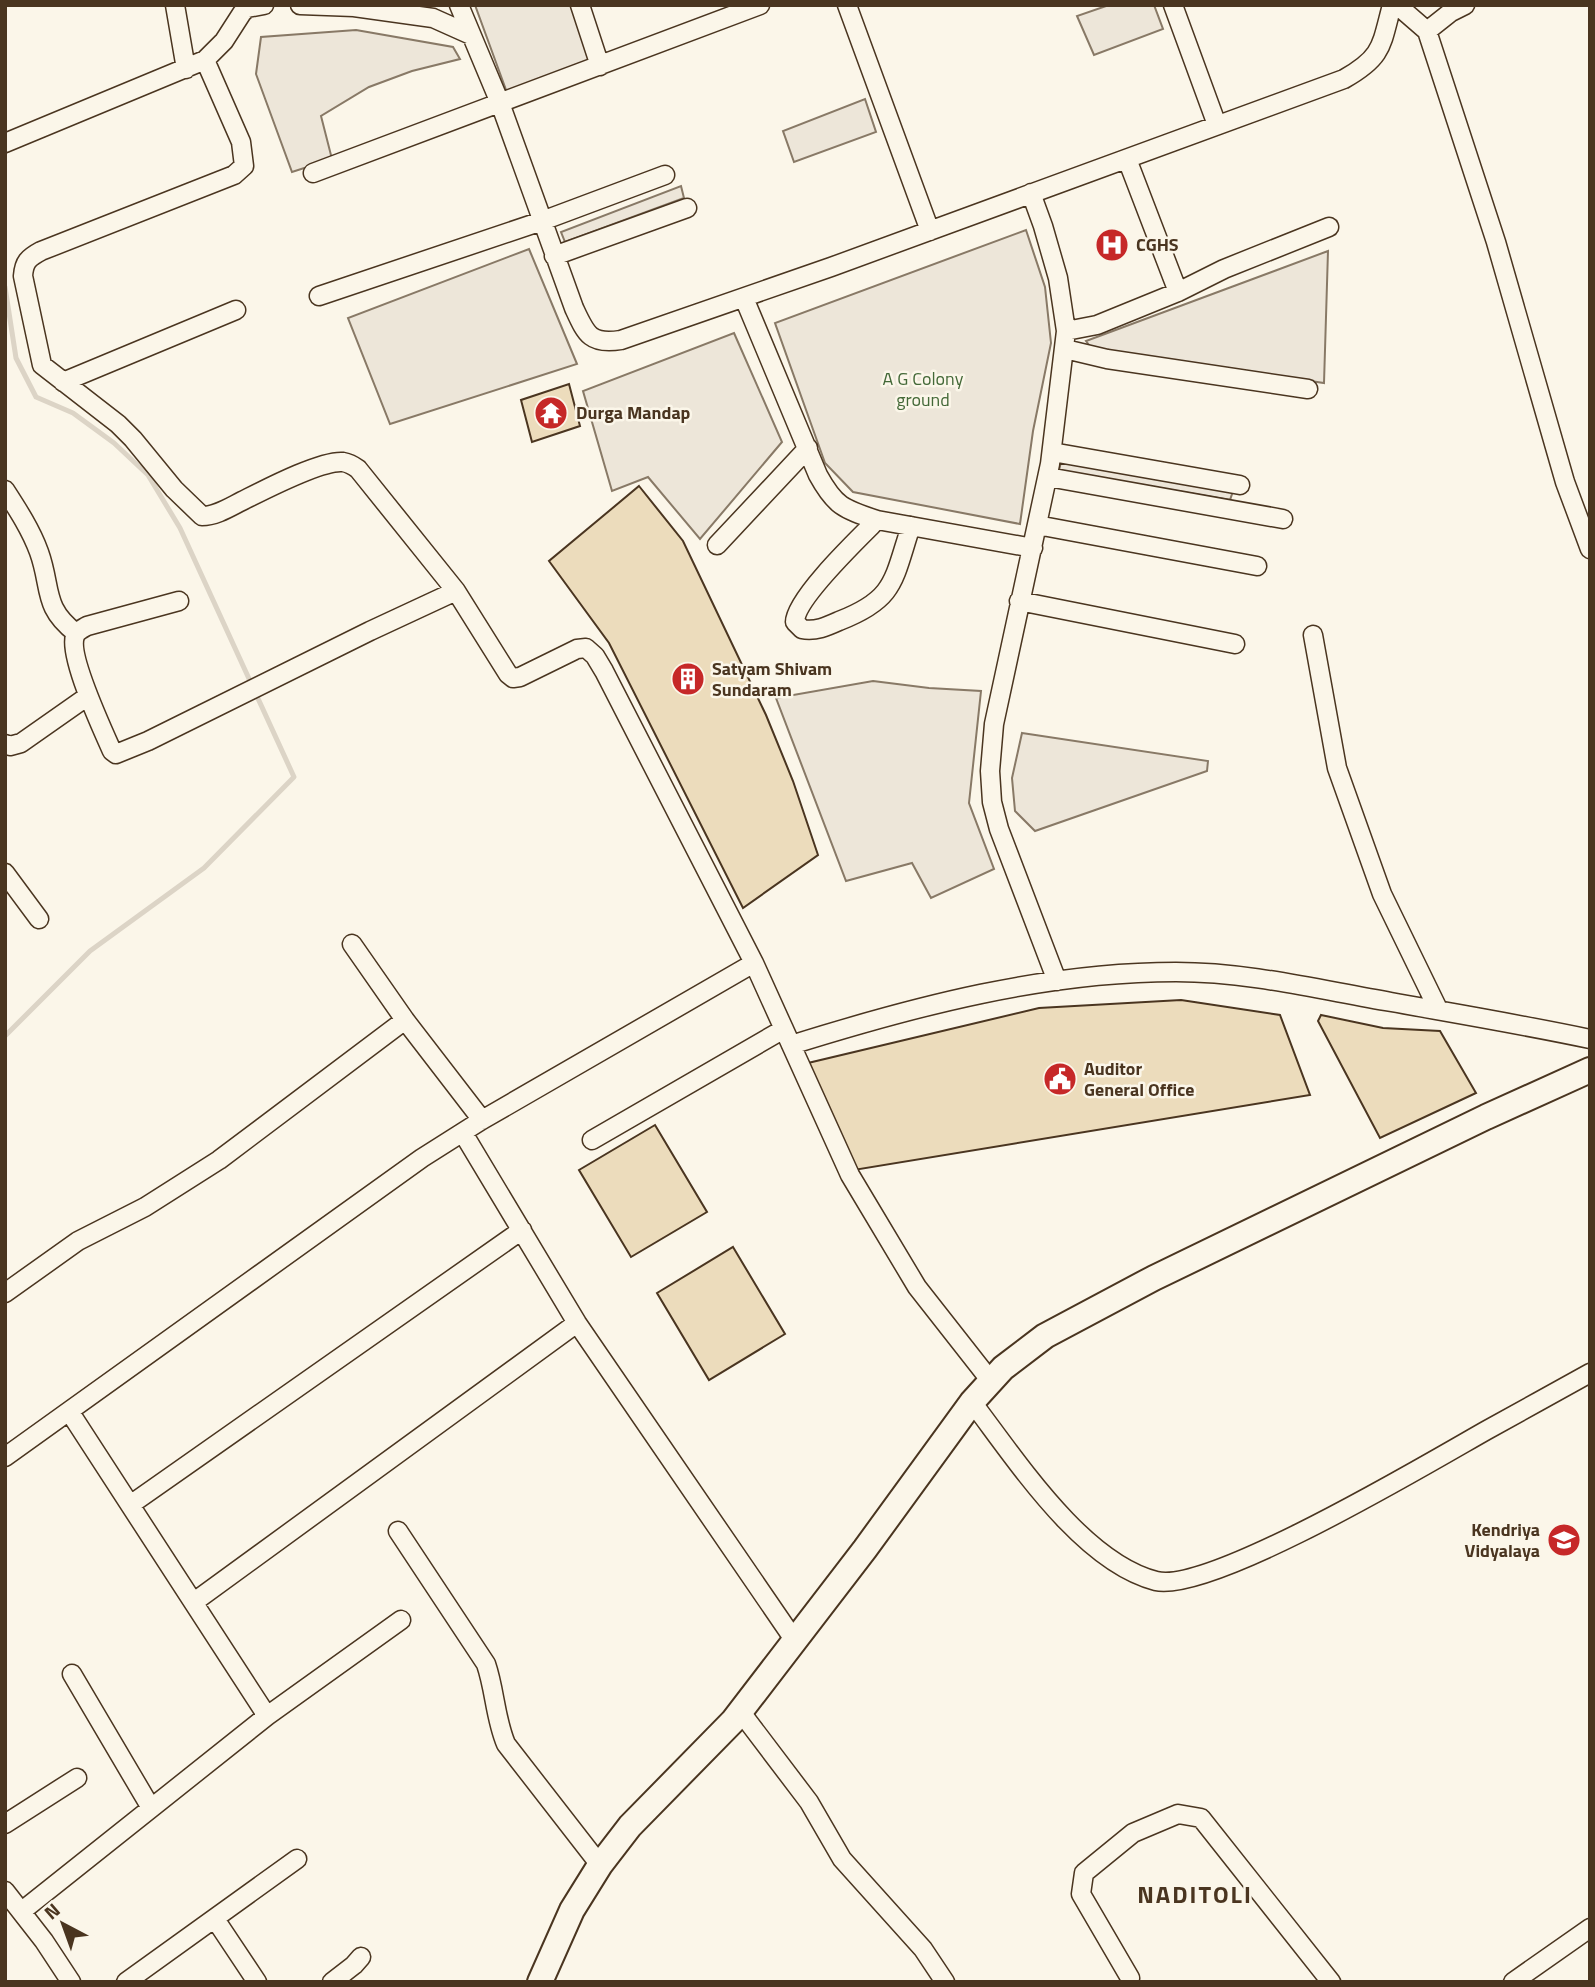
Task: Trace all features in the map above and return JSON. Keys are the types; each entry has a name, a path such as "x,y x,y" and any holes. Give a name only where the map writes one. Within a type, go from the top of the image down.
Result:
{"street":[{"path":"175,5 186,69"},
{"path":"300,5 354,6 433,18 471,35"},
{"path":"459,5 500,103 554,256 583,327 593,339 601,342 621,340 744,298 1344,79 1365,67 1375,56 1392,5"},
{"path":"580,5 600,66"},
{"path":"313,173 760,5"},
{"path":"847,5 930,231"},
{"path":"1173,5 1217,125"},
{"path":"1397,5 1427,31 1511,293 1565,481 1590,549"},
{"path":"1427,31 1451,12 1465,5"},
{"path":"11,141 205,60 214,53 238,18 253,6"},
{"path":"205,60 240,142 244,158 242,170 186,195 41,251 25,262 23,276 42,365 96,406 133,439 174,489 202,516 226,509 316,468 335,463 350,464 358,469 456,591 503,668 513,678 577,649 590,650 604,671 754,963 850,1175 917,1287 990,1380"},
{"path":"1127,159 1178,292"},
{"path":"320,296 542,221 665,174"},
{"path":"1031,193 1055,268 1066,331 1065,349 1048,477 994,724 990,771 992,802 999,829 1057,981"},
{"path":"554,256 687,208"},
{"path":"1066,331 1097,325 1329,227"},
{"path":"744,298 830,498 855,513 877,520 1033,548"},
{"path":"63,382 236,310"},
{"path":"1065,349 1107,359 1308,388"},
{"path":"717,545 807,448"},
{"path":"1052,452 1240,485"},
{"path":"1048,477 1283,519"},
{"path":"5,490 25,522 39,553 57,617 76,633"},
{"path":"877,520 810,592 795,616 795,622 802,629 817,629 832,624 877,603 887,593 894,578 911,526"},
{"path":"1037,525 1257,566"},
{"path":"179,601 87,626 76,633 74,645 88,696 112,751 117,754 456,591"},
{"path":"1020,601 1235,644"},
{"path":"1313,635 1337,768 1382,894 1438,1009"},
{"path":"5,744 10,746 21,743 88,696"},
{"path":"5,873 39,919"},
{"path":"352,944 405,1020 482,1119"},
{"path":"6,1455 422,1158 482,1119 754,963"},
{"path":"592,1140 788,1037 1002,989 1057,981 1177,972 1280,980 1590,1039"},
{"path":"5,1293 78,1241 145,1207 219,1160 405,1020"},
{"path":"544,1979 572,1910 600,1865 630,1826 740,1711 990,1380 1045,1336 1154,1278 1486,1117 1590,1070"},
{"path":"463,1133 577,1323 795,1641"},
{"path":"130,1505 522,1230"},
{"path":"194,1602 577,1323"},
{"path":"972,1402 1067,1522 1108,1558 1138,1575 1160,1582 1188,1579 1302,1532 1410,1475 1590,1373"},
{"path":"69,1410 267,1716"},
{"path":"398,1531 486,1664 491,1677 498,1725 506,1744 600,1865"},
{"path":"22,1911 267,1716 401,1620"},
{"path":"72,1674 151,1808"},
{"path":"740,1711 809,1802 842,1859 923,1949 945,1982"},
{"path":"5,1824 76,1778"},
{"path":"1130,1978 1082,1894 1084,1874 1133,1833 1178,1814 1201,1818 1331,1982"},
{"path":"126,1982 297,1859"},
{"path":"5,1891 71,1982"},
{"path":"215,1919 257,1982"},
{"path":"1513,1982 1590,1928"},
{"path":"332,1982 361,1957"}],"green space":[{"path":"475,5 574,5 595,63 509,98"},
{"path":"1109,5 1154,5 1163,29 1094,55 1077,16"},
{"path":"356,30 453,47 460,59 412,71 369,87 321,116 332,159 292,172 256,74 261,37"},
{"path":"865,99 876,132 794,162 783,131"},
{"path":"681,186 684,198 565,242 561,232"},
{"name":"A G Colony ground","path":"1026,230 1045,287 1051,343 1033,431 1020,524 853,492 825,463 775,323"},
{"path":"529,249 577,364 390,424 348,318"},
{"path":"1328,251 1324,383 1092,349 1086,341"},
{"path":"734,333 782,442 700,539 648,477 612,491 583,391"},
{"path":"1061,461 1233,491 1230,500 1059,471"},
{"path":"873,681 981,691 969,803 994,869 931,898 912,863 846,881 776,698"},
{"path":"1022,733 1208,761 1207,771 1035,831 1015,811 1012,778"}],"building":[{"name":"Durga Mandap","path":"569,384 580,426 532,442 521,400"},
{"name":"Satyam Shivam Sundaram","path":"639,486 683,541 766,715 793,781 818,855 743,908 609,643 549,561"},
{"name":"Auditor General Office","path":"1181,1000 1280,1015 1310,1095 854,1170 808,1063 1039,1008"},
{"path":"1321,1015 1383,1028 1440,1031 1476,1093 1380,1138 1318,1021"},
{"path":"655,1125 707,1212 631,1257 579,1170"},
{"path":"733,1247 785,1334 709,1380 657,1293"}],"waterway":[{"path":"5,287 16,358 36,397 73,413 114,443 148,475 180,528 294,777 204,868 90,951 5,1036"}],"place":[{"name":"CGHS","path":"1112,245"},
{"name":"Durga Mandap","path":"551,413"},
{"name":"Satyam Shivam Sundaram","path":"688,679"},
{"name":"Auditor General Office","path":"1060,1079"},
{"name":"Kendriya Vidyalaya","path":"1564,1540"}],"district":[{"name":"NADITOLI","path":"1195,1895"}]}
